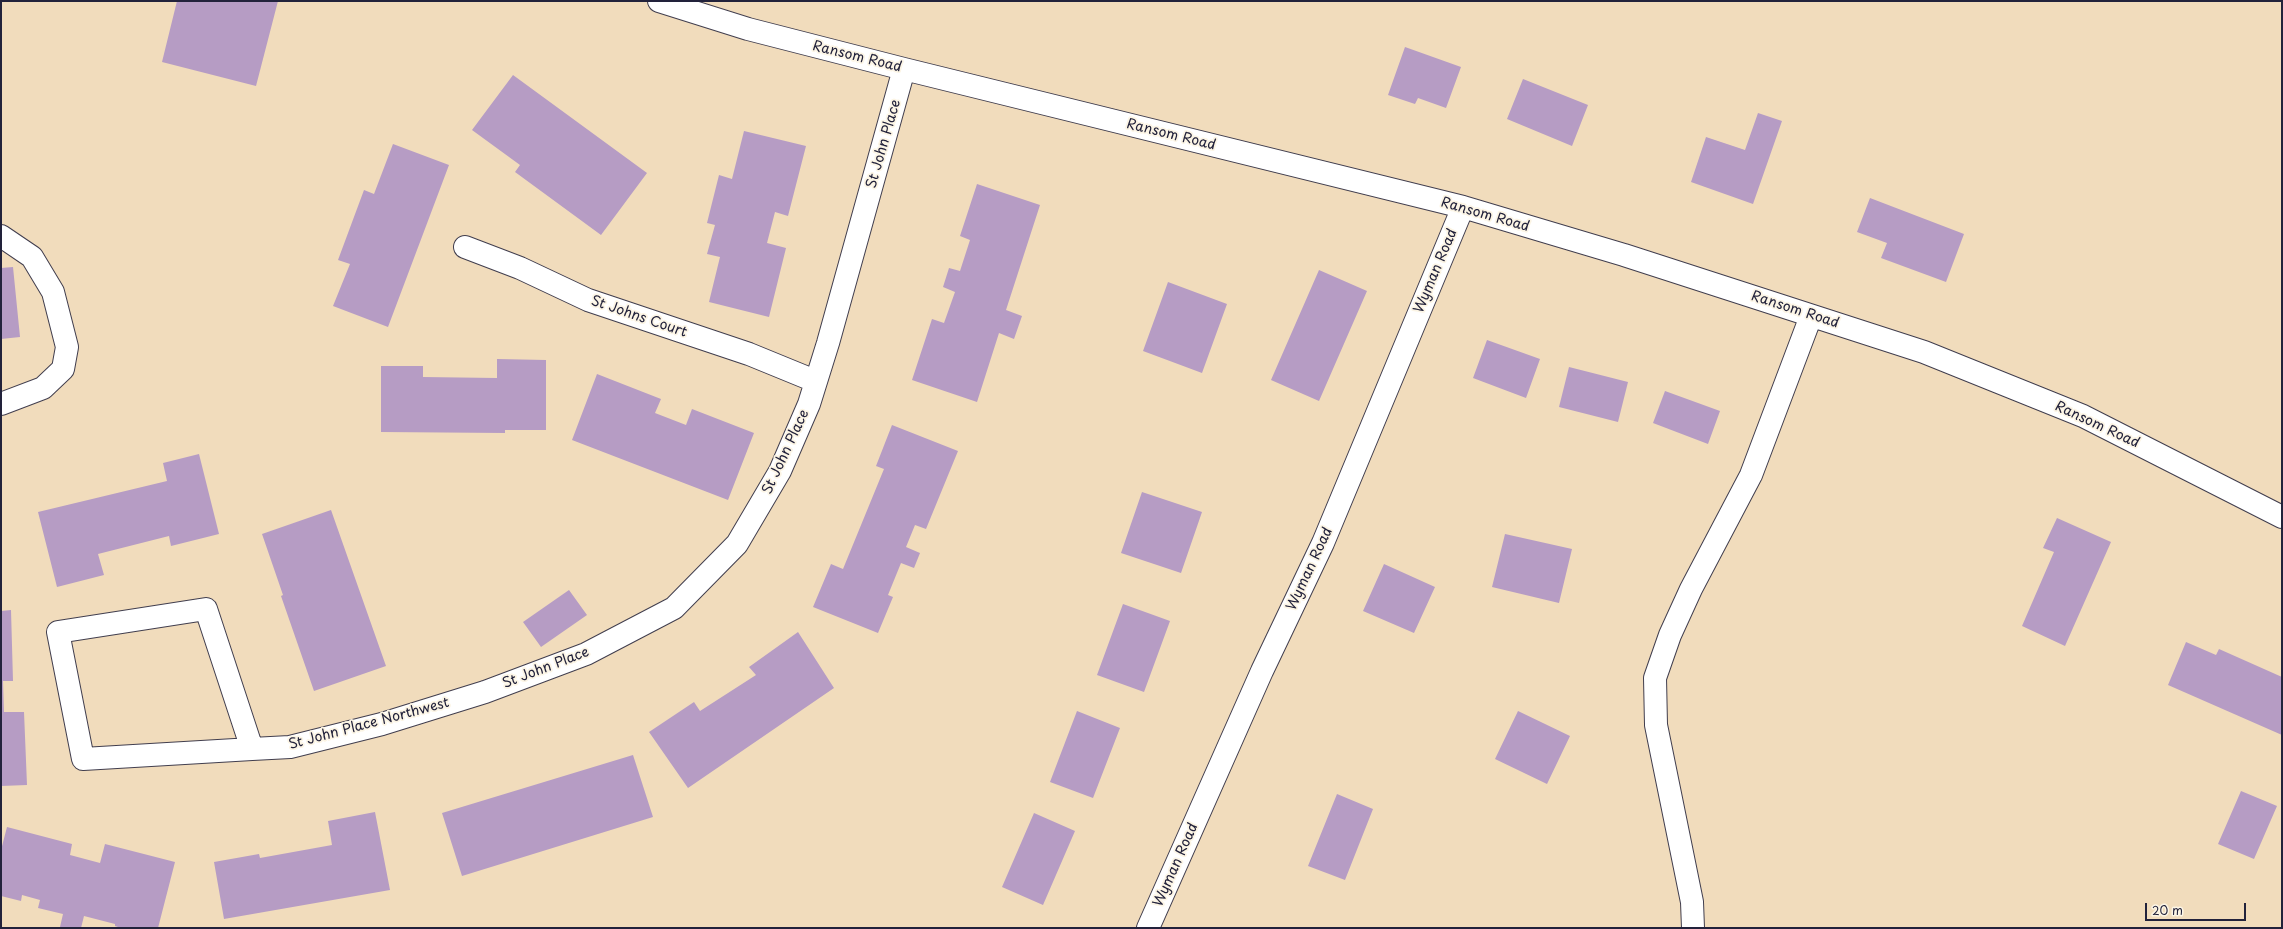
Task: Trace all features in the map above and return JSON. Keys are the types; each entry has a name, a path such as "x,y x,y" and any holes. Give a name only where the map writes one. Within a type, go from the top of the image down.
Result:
{"street":[{"name":"Ransom Road","path":"659,1 748,29 904,69 1463,207 1624,255 1924,352 2082,416 2282,517"},
{"name":"St John Place","path":"462,699 586,654 674,608 737,544 780,471 809,404 828,343 904,69"},
{"name":"Wyman Road","path":"1148,928 1262,672 1323,543 1463,207"},
{"path":"1,236 32,257 53,292 68,347 63,370 43,388 1,404"},
{"name":"St Johns Court","path":"465,247 520,268 588,300 750,354 815,381"},
{"path":"1693,928 1692,902 1656,725 1655,678 1670,636 1691,589 1751,475 1811,316"},
{"name":"St John Place Northwest","path":"252,749 206,609 58,632 82,759 290,747 382,724 462,699"}],"building":[{"path":"177,1 278,1 256,86 162,62"},
{"path":"1405,47 1461,67 1446,108 1418,98 1415,104 1388,95"},
{"path":"513,75 647,173 601,235 515,172 520,165 472,130"},
{"path":"1523,79 1588,105 1572,146 1507,119"},
{"path":"1758,113 1782,121 1753,204 1691,182 1706,137 1745,150"},
{"path":"744,131 806,146 788,216 775,212 767,243 786,248 769,317 709,302 720,257 707,254 715,225 707,223 719,175 732,179"},
{"path":"393,144 449,165 388,327 333,306 350,264 338,260 364,190 374,194"},
{"path":"977,184 1040,205 1006,310 1022,316 1014,339 999,333 977,402 912,380 932,319 944,323 955,292 943,287 949,268 960,271 970,240 960,236"},
{"path":"1870,198 1964,234 1946,282 1881,258 1887,243 1857,232"},
{"path":"13,267 20,337 1,339 1,268"},
{"path":"1319,270 1367,291 1319,401 1271,380"},
{"path":"1168,282 1227,304 1202,373 1143,351"},
{"path":"1487,340 1540,359 1526,398 1473,378"},
{"path":"497,359 546,360 546,430 505,430 505,433 381,432 381,366 423,366 423,377 497,378"},
{"path":"1569,367 1628,382 1618,422 1559,407"},
{"path":"597,374 661,399 655,413 686,425 692,409 754,433 728,500 572,440"},
{"path":"1665,391 1720,411 1708,444 1653,423"},
{"path":"892,425 958,451 926,529 915,525 906,547 920,553 914,568 901,563 888,595 893,597 878,633 813,607 831,564 843,569 884,469 876,466"},
{"path":"199,454 219,534 171,546 169,536 98,554 104,575 57,587 38,512 167,481 163,463"},
{"path":"1142,492 1202,512 1181,573 1121,553"},
{"path":"331,510 386,666 314,691 281,596 283,595 262,534"},
{"path":"2057,518 2111,542 2065,646 2022,626 2054,552 2043,548"},
{"path":"1505,534 1572,549 1559,603 1492,587"},
{"path":"1384,564 1435,587 1414,633 1363,611"},
{"path":"569,590 587,615 541,647 523,622"},
{"path":"1123,604 1170,621 1144,692 1097,675"},
{"path":"11,610 13,681 3,681 4,712 24,712 27,785 1,786 1,611"},
{"path":"798,632 834,688 688,788 649,732 694,702 700,711 756,675 749,667"},
{"path":"2186,642 2216,655 2219,649 2282,677 2282,735 2168,685"},
{"path":"1077,711 1120,728 1093,798 1050,782"},
{"path":"1518,711 1570,736 1547,784 1495,759"},
{"path":"633,755 653,817 462,876 442,813"},
{"path":"2241,791 2277,806 2254,859 2218,844"},
{"path":"1337,794 1373,809 1345,880 1308,866"},
{"path":"375,812 390,890 224,919 214,862 259,854 260,858 332,845 328,821"},
{"path":"1034,813 1075,831 1043,905 1002,887"},
{"path":"7,827 72,844 70,855 100,863 105,844 175,862 158,928 121,928 115,926 115,924 84,916 81,928 60,927 63,914 38,908 40,900 22,895 21,901 1,896 1,850"}]}
